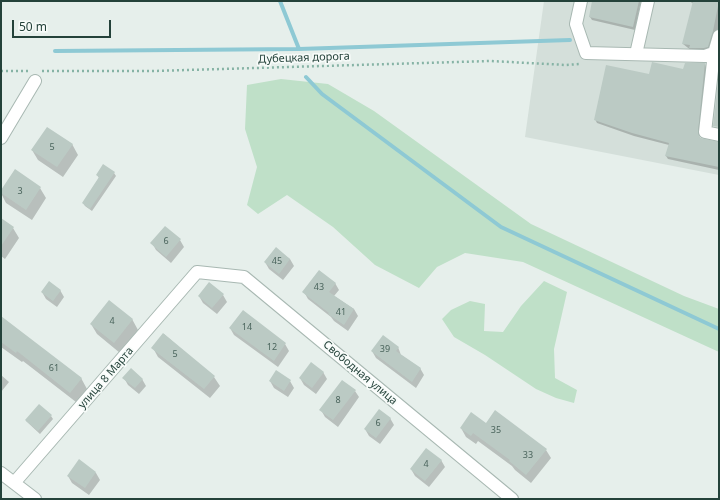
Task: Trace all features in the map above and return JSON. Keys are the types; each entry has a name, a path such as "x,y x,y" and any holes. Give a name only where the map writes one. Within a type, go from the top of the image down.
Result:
{"street":[{"path":"581,1 576,24 586,53 706,56 717,52"},
{"path":"636,54 648,1"},
{"path":"719,36 705,132 719,135"},
{"path":"1,138 32,76"},
{"name":"улица 8 Марта","path":"14,483 197,272"},
{"name":"Свободная улица","path":"197,272 244,277 512,499"},
{"path":"1,473 35,499"}],"path":[{"name":"Дубецкая дорога","path":"1,71 32,76 491,61 566,65 580,64"}],"shaded area":[{"path":"544,1 719,1 719,175 525,137"}],"green space":[{"path":"281,79 328,84 374,111 531,224 684,296 719,309 719,352 523,262 465,253 437,267 419,288 375,265 333,227 287,195 258,214 247,205 257,167 245,129 247,85"},
{"path":"544,281 567,292 554,349 555,378 577,390 574,403 556,398 536,389 485,355 454,337 442,319 451,310 470,301 485,304 484,331 503,332 521,306"}],"building":[{"path":"592,1 639,1 633,27 589,17"},
{"path":"693,1 719,1 708,47 689,48 690,45 682,44"},
{"path":"652,62 683,69 685,63 705,63 698,132 700,138 719,142 719,167 665,156 669,143 632,133 594,120 606,65 649,74"},
{"path":"719,75 719,127 713,126"},
{"path":"47,127 73,144 57,167 31,150"},
{"path":"103,164 115,172 90,209 82,203 99,177 96,175"},
{"path":"15,169 41,187 26,210 1,193 1,190"},
{"path":"1,218 14,227 1,246"},
{"path":"165,226 181,239 166,257 150,243"},
{"path":"276,247 290,259 279,274 264,262"},
{"path":"319,270 336,283 329,292 354,309 344,325 328,314 329,313 302,292"},
{"path":"49,281 61,290 53,301 41,292"},
{"path":"209,282 224,294 212,308 198,296"},
{"path":"109,300 133,319 114,343 90,324"},
{"path":"243,310 286,343 274,361 229,328"},
{"path":"1,316 82,378 70,393 17,351 16,353 1,342"},
{"path":"163,333 215,376 204,389 151,348"},
{"path":"383,335 399,347 396,351 421,368 412,382 371,351"},
{"path":"311,362 324,372 312,388 299,378"},
{"path":"131,368 143,379 135,388 122,378"},
{"path":"276,370 291,380 284,391 269,381"},
{"path":"342,380 356,390 333,420 319,410"},
{"path":"39,404 52,415 38,431 25,420"},
{"path":"379,409 391,418 376,438 364,429"},
{"path":"495,410 547,449 526,475 509,461 510,460 473,433 471,436 460,428 471,412 486,423"},
{"path":"426,448 442,460 425,481 410,469"},
{"path":"79,459 96,472 85,488 67,476"}],"waterway":[{"path":"280,1 299,49"},
{"path":"55,51 299,49 570,40"},
{"path":"306,77 322,94 501,227 719,329"}]}
